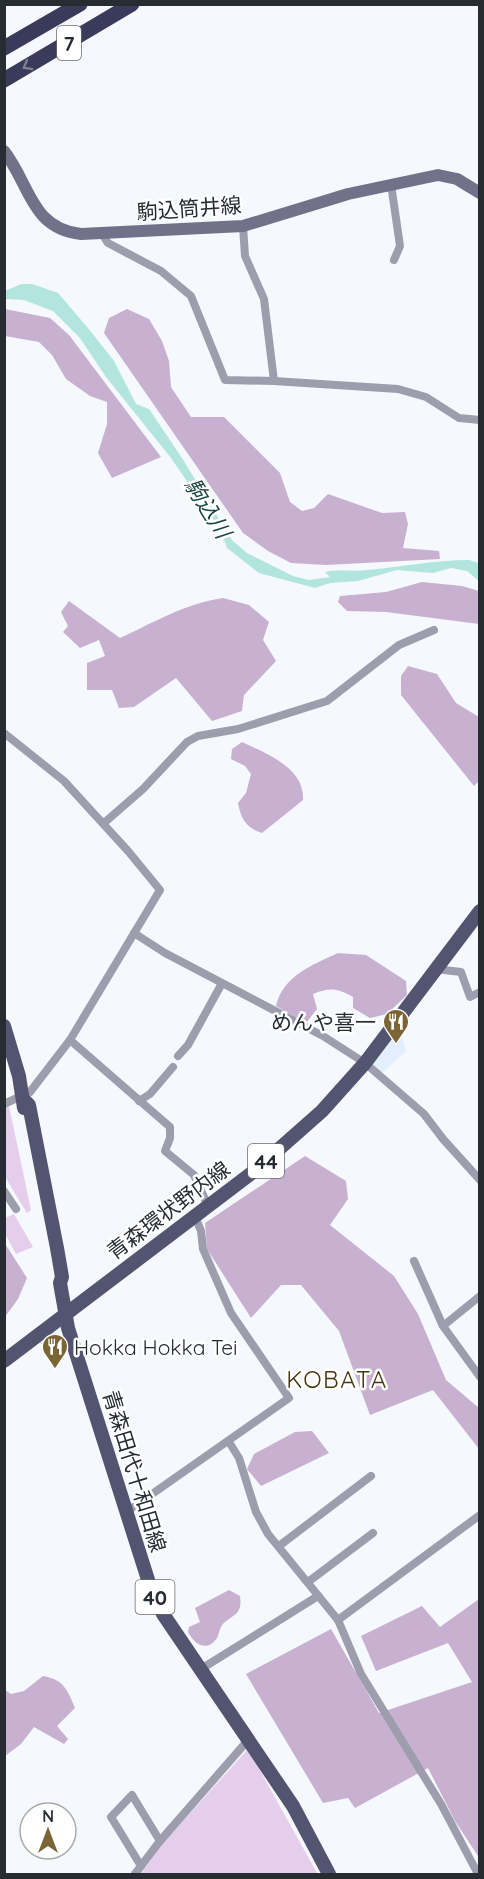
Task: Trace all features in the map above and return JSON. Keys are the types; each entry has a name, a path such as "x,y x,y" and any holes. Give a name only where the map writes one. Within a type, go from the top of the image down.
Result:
{"highway":[{"path":"4,48 80,4"},
{"name":"7","path":"4,80 132,4"}],"main road":[{"name":"駒込筒井線","path":"4,151 44,219 73,233 102,234 243,226 293,209 428,176 448,175 480,194"},
{"name":"青森環状野内線","path":"4,1361 253,1172 303,1129 365,1063 480,911"},
{"name":"青森田代十和田線","path":"4,1026 25,1099 29,1105 49,1202 66,1314 125,1513 150,1586 163,1614 293,1806 329,1875"}],"street":[{"path":"391,184 400,246 394,260"},
{"path":"243,226 245,256 264,299 273,381"},
{"path":"102,234 108,243 161,271 191,296 225,380 398,388 426,397 459,418 480,420"},
{"path":"104,823 143,789 187,742 198,736 238,729 327,701 399,645 434,630"},
{"path":"4,733 64,781 104,823 160,890 70,1040 25,1099 4,1104"},
{"path":"134,933 221,985 323,1036 365,1063 424,1114 480,1180"},
{"path":"435,969 461,972 470,997 480,992"},
{"path":"178,1056 188,1045 221,985"},
{"path":"70,1040 170,1127 170,1138 165,1151 194,1175 208,1206"},
{"path":"139,1101 150,1094 173,1067"},
{"path":"4,1191 16,1209"},
{"path":"125,1513 289,1398 231,1312 203,1249 201,1231 195,1216"},
{"path":"414,1261 443,1326 463,1357 480,1377"},
{"path":"443,1326 480,1296"},
{"path":"228,1442 239,1458 256,1512 279,1546 338,1620 361,1674 435,1795 478,1875"},
{"path":"279,1546 371,1476"},
{"path":"338,1620 480,1515"},
{"path":"308,1582 373,1533"},
{"path":"201,1669 318,1596"},
{"path":"135,1875 160,1841 249,1739"},
{"path":"141,1866 111,1817 132,1795 160,1841"}],"shaded area":[{"path":"5,309 50,318 69,335 161,457 112,478 98,453 107,424 107,402 90,396 66,379 52,355 39,342 5,336"},
{"path":"127,309 149,319 162,341 169,361 171,387 191,417 224,417 280,473 290,502 302,511 314,508 328,494 382,513 405,512 408,524 403,548 439,551 440,559 326,565 291,563 268,551 243,533 104,333 109,318"},
{"path":"422,582 462,586 479,591 479,624 386,612 347,611 338,602 340,596 386,592"},
{"path":"223,598 249,605 269,622 263,640 276,661 244,695 242,711 212,721 176,678 134,707 119,708 112,690 87,690 87,663 105,656 99,640 80,648 63,632 68,626 61,612 69,601 120,638 182,609"},
{"path":"408,666 437,674 456,703 479,717 479,781 474,786 401,695 401,676"},
{"path":"242,742 283,764 298,779 302,789 303,800 262,833 248,826 239,809 238,803 246,793 251,774 245,766 231,759 232,749"},
{"path":"338,953 366,955 406,981 407,995 387,1014 370,1018 353,1008 353,997 333,990 313,994 317,1009 306,1023 276,1006 285,987 292,979 309,967"},
{"path":"395,1029 400,1032 406,1051 382,1073 370,1064"},
{"path":"9,1106 31,1210 27,1213 5,1177 5,1107"},
{"path":"305,1156 346,1181 348,1199 330,1225 394,1276 418,1314 446,1380 479,1408 479,1449 433,1390 370,1415 339,1331 301,1285 281,1285 251,1318 207,1249 205,1223"},
{"path":"14,1214 33,1247 16,1254 5,1234 5,1218"},
{"path":"4,1242 27,1278 18,1299 5,1317"},
{"path":"312,1431 329,1453 261,1486 247,1469 254,1454 295,1432"},
{"path":"229,1590 240,1596 238,1611 222,1625 213,1643 205,1646 197,1643 188,1632 189,1627 200,1622 195,1608"},
{"path":"479,1599 478,1856 455,1821 428,1768 355,1808 348,1798 323,1803 246,1674 331,1629 379,1713 472,1682 448,1643 376,1671 361,1636 422,1606 440,1627"},
{"path":"43,1676 56,1680 64,1686 75,1708 57,1726 68,1739 64,1744 34,1727 21,1744 5,1756 5,1690 11,1694 24,1691"},
{"path":"248,1749 317,1873 141,1874 165,1841"}],"water":[{"name":"駒込川","path":"21,284 32,284 58,293 88,328 114,361 136,404 149,409 232,540 247,553 293,576 309,580 330,577 325,572 330,571 361,571 431,562 469,560 479,563 479,581 467,571 451,568 433,573 397,570 358,581 330,583 315,588 259,573 227,548 220,529 171,458 106,377 80,338 53,311 24,300 5,299 5,291"}],"place":[{"name":"めんや喜一","path":"396,1045"},
{"name":"Hokka Hokka Tei","path":"55,1370"}],"district":[{"name":"KOBATA","path":"337,1379"}]}
